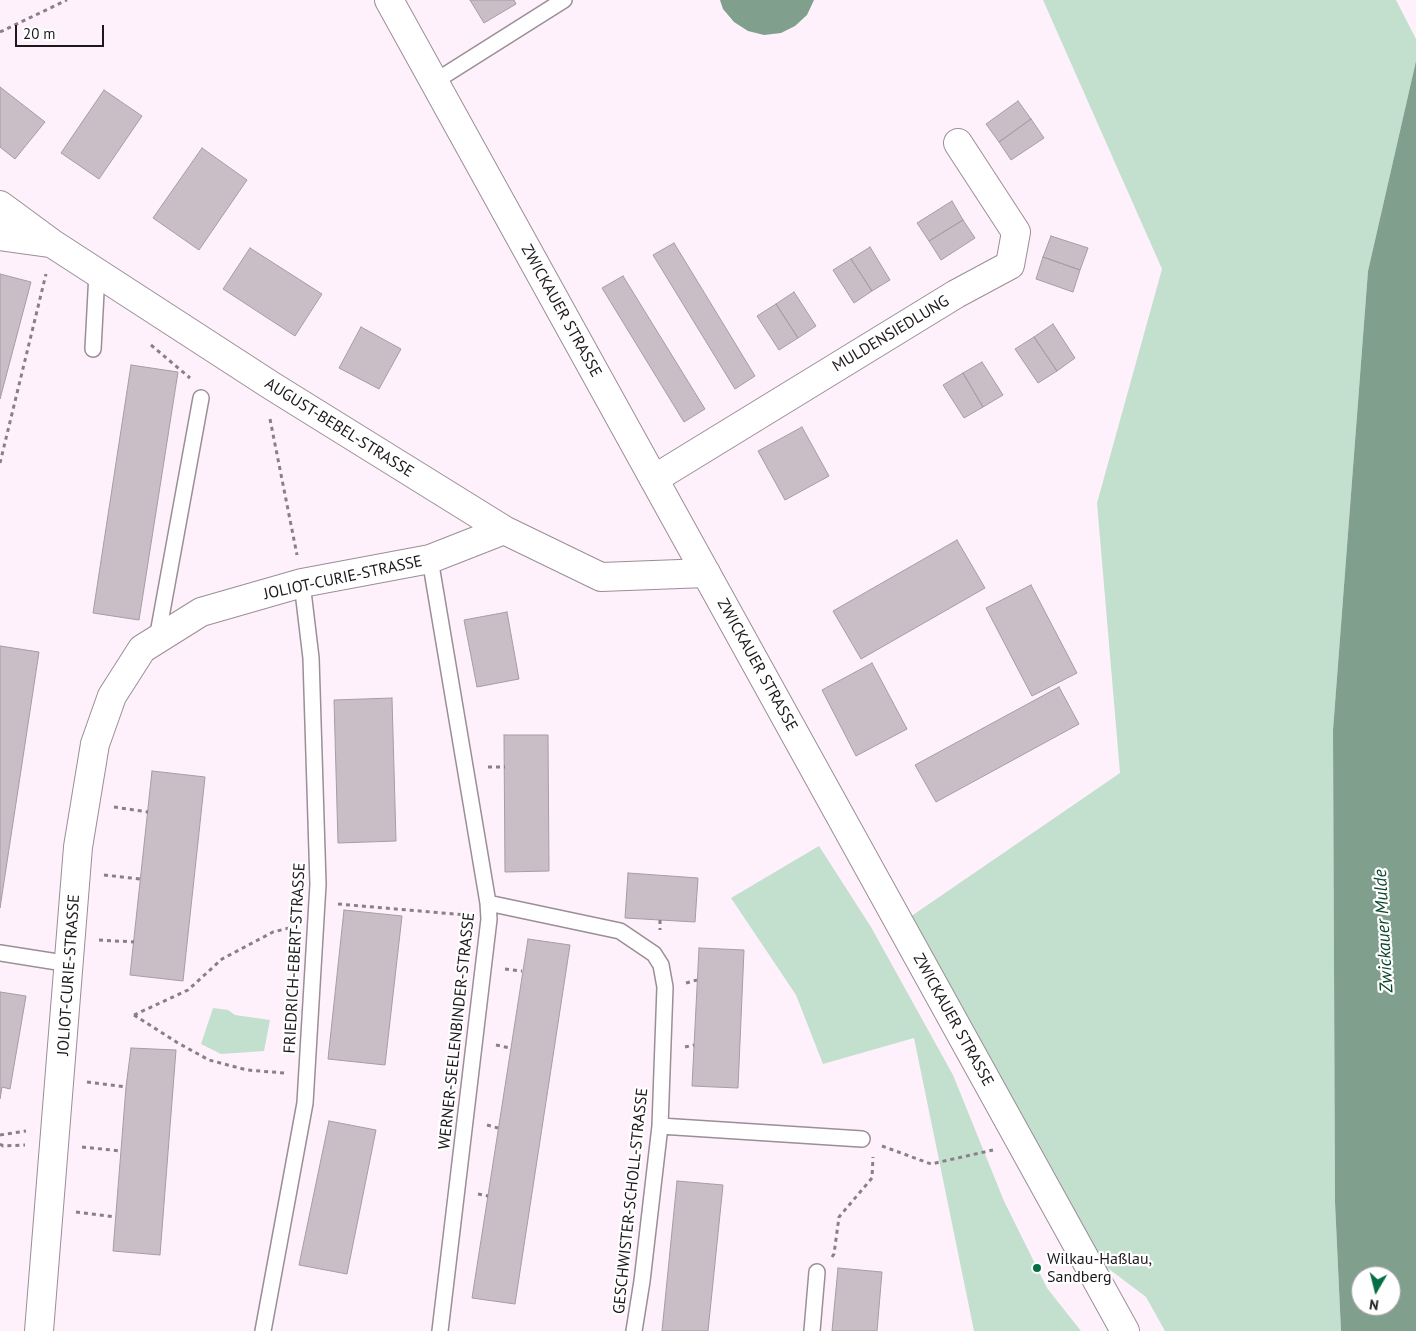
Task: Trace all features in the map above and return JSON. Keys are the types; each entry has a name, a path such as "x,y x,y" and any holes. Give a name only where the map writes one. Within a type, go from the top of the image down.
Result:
{"street":[{"name":"ZWICKAUER STRASSE","path":"389,0 1125,1331"},
{"name":"MULDENSIEDLUNG","path":"654,479 956,294 1010,266 1016,232 958,143"},
{"name":"AUGUST-BEBEL-STRASSE","path":"0,205 53,244 272,386 504,530 601,577 706,574"},
{"path":"0,236 53,244"},
{"name":"JOLIOT-CURIE-STRASSE","path":"39,1331 78,847 95,744 112,696 142,649 201,612 302,583 430,559 504,530"}],"lane":[{"path":"434,82 564,0"},
{"path":"93,349 97,273"},
{"path":"157,639 201,398"},
{"name":"WERNER-SEELENBINDER-STRASSE","path":"430,559 488,903 489,919 440,1331"},
{"name":"FRIEDRICH-EBERT-STRASSE","path":"263,1331 306,1103 318,884 311,658 302,583"},
{"name":"GESCHWISTER-SCHOLL-STRASSE","path":"488,903 620,930 654,954 661,965 665,987 660,1126 642,1281 634,1331"},
{"path":"0,953 70,964"},
{"path":"660,1126 868,1141"},
{"path":"812,1331 817,1272"}],"path":[{"path":"0,32 67,0"},
{"path":"0,463 53,244"},
{"path":"272,386 268,410 302,583"},
{"path":"85,804 148,812"},
{"path":"76,872 140,879"},
{"path":"317,902 443,912"},
{"path":"307,1074 247,1070 209,1060 134,1015 188,990 222,959 274,932 316,921"},
{"path":"72,938 134,942"},
{"path":"60,1078 126,1087"},
{"path":"817,1272 834,1254 839,1217 872,1178 868,1141 930,1164 1021,1143"},
{"path":"55,1144 121,1151"},
{"path":"49,1209 115,1217"}],"shaded area":[{"path":"1043,0 1396,0 1416,39 1416,61 1368,271 1333,730 1335,1202 1341,1331 1165,1331 1146,1297 1105,1266 910,917 1120,773 1097,503 1162,269"},
{"path":"819,846 871,927 953,1075 1004,1201 1047,1288 1081,1331 974,1331 914,1038 823,1064 796,995 731,898"},
{"path":"213,1008 228,1010 235,1015 270,1020 264,1051 221,1054 201,1044"}],"water":[{"path":"720,0 814,0 807,15 795,26 781,33 764,35 748,31 734,22 723,9"},
{"name":"Zwickauer Mulde","path":"1416,61 1416,1331 1341,1331 1335,1202 1333,730 1368,271"}],"building":[{"path":"470,0 514,0 516,4 484,23"},
{"path":"0,87 45,122 15,159 0,147"},
{"path":"104,90 142,116 99,179 61,153"},
{"path":"1018,101 1031,119 999,142 986,124"},
{"path":"1031,119 1044,138 1011,160 999,142"},
{"path":"202,148 247,180 199,250 153,218"},
{"path":"952,201 963,220 929,241 917,223"},
{"path":"963,220 975,238 941,260 929,241"},
{"path":"1051,236 1088,248 1080,270 1043,257"},
{"path":"674,243 755,376 735,389 653,255"},
{"path":"870,247 890,280 872,291 851,259"},
{"path":"250,248 322,294 295,336 223,289"},
{"path":"1043,257 1080,270 1073,292 1036,279"},
{"path":"851,259 872,291 854,303 833,270"},
{"path":"0,274 31,282 0,399"},
{"path":"623,276 705,409 684,422 602,288"},
{"path":"794,292 816,326 798,338 776,304"},
{"path":"776,304 798,338 779,350 757,316"},
{"path":"1053,324 1075,358 1057,371 1034,337"},
{"path":"361,327 401,349 379,389 339,368"},
{"path":"1034,337 1057,371 1038,383 1015,349"},
{"path":"982,362 1003,395 983,407 963,373"},
{"path":"131,365 178,372 139,620 93,613"},
{"path":"963,373 983,407 964,418 943,385"},
{"path":"802,427 829,476 785,500 758,451"},
{"path":"957,540 985,588 861,659 833,611"},
{"path":"1031,585 1077,673 1032,696 986,608"},
{"path":"507,612 519,679 477,687 464,620"},
{"path":"0,646 39,652 0,908"},
{"path":"872,663 907,729 856,756 822,690"},
{"path":"1059,687 1079,724 936,802 915,765"},
{"path":"392,698 396,841 338,843 334,700"},
{"path":"504,735 548,735 549,871 505,872"},
{"path":"152,771 205,777 183,981 130,975"},
{"path":"628,873 698,878 695,922 625,918"},
{"path":"344,910 402,916 385,1065 328,1059"},
{"path":"528,939 570,945 515,1304 472,1298"},
{"path":"699,948 744,950 738,1088 692,1086"},
{"path":"0,992 26,996 10,1089 2,1087 0,1099"},
{"path":"131,1048 176,1050 160,1255 113,1251 126,1087"},
{"path":"329,1121 376,1130 347,1274 299,1265"},
{"path":"677,1181 723,1185 708,1331 662,1331"},
{"path":"838,1268 882,1272 877,1331 832,1331"}],"place":[{"name":"Wilkau-Haßlau, Sandberg","path":"1037,1268"}]}
